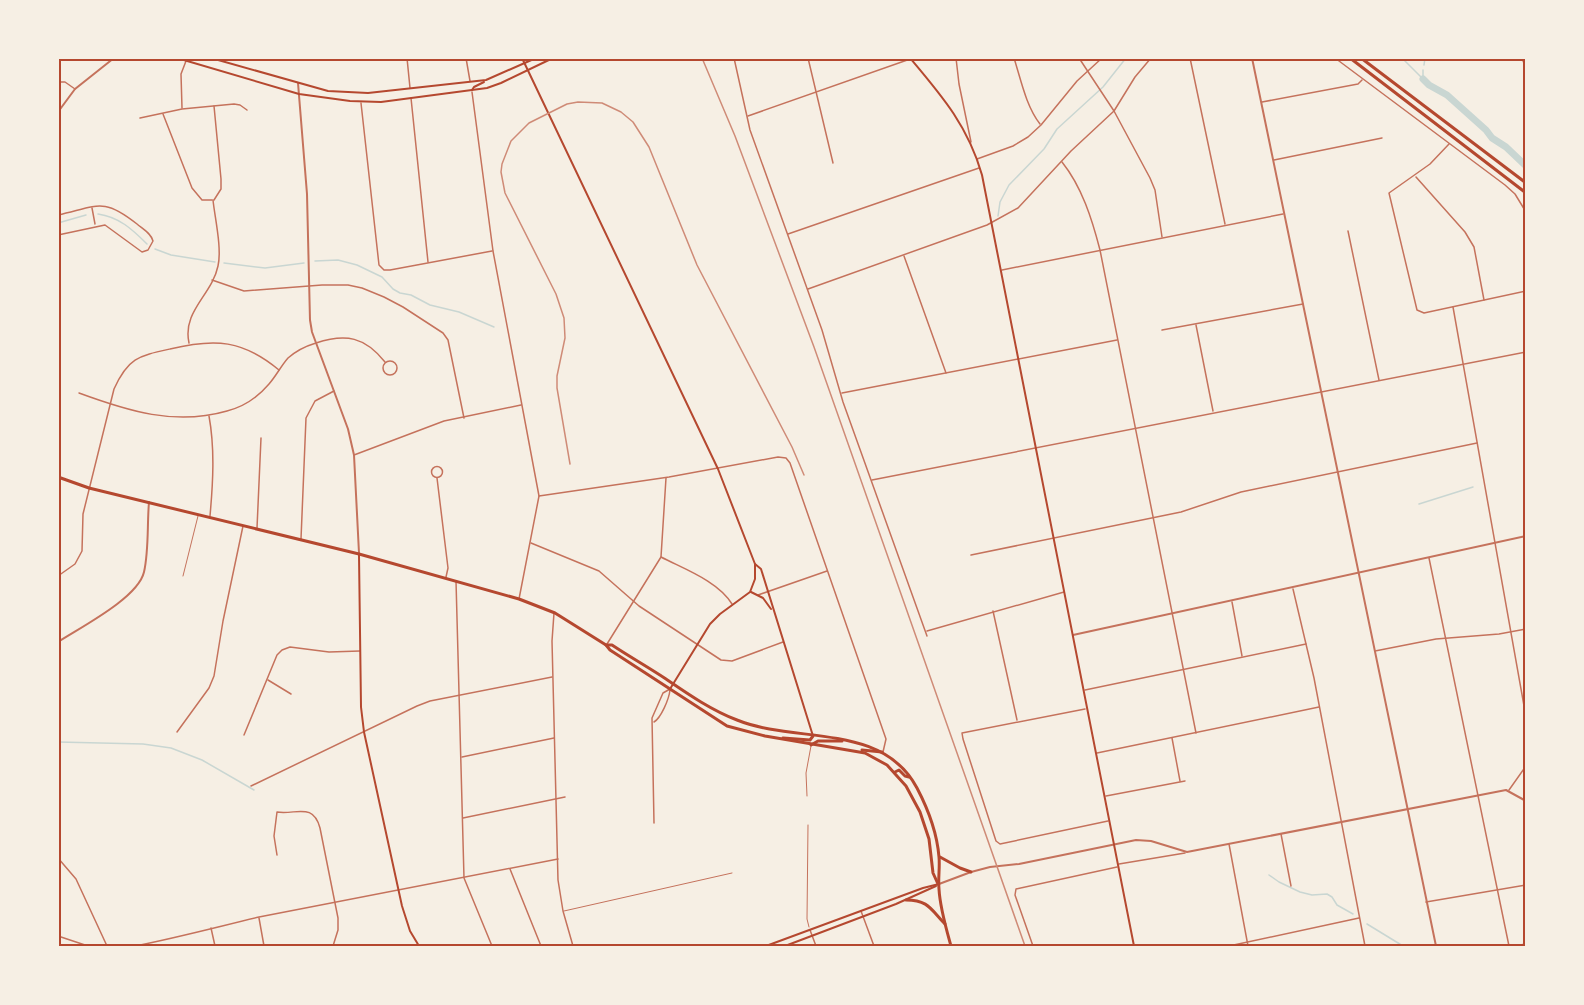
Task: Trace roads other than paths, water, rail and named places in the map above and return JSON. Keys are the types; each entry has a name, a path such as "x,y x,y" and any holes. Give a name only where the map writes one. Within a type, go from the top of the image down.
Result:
{"main road":[{"path":"177,58 299,94 361,102 472,90 501,83 553,58"},
{"path":"211,58 298,83 344,93 410,89 486,80"},
{"path":"522,58 718,469 755,564 755,579 750,592 714,619 696,644 670,689"},
{"path":"472,90 486,80 536,58"},
{"path":"1350,58 1526,193"},
{"path":"1361,58 1526,183"},
{"path":"911,59 946,100 971,142 980,167 1134,946"},
{"path":"58,477 89,488 359,554 519,599 555,613 727,726 751,734 811,745 884,752"},
{"path":"359,554 364,732 398,890 406,920 419,946"},
{"path":"755,564 761,568 813,736"},
{"path":"750,592 766,601 773,611"},
{"path":"606,645 612,645 714,710 748,725 870,746 884,752 899,764 911,778 934,827 939,857 939,884 951,946"},
{"path":"778,739 790,737 810,740 813,736"},
{"path":"811,745 818,741 843,740"},
{"path":"854,750 878,758 895,772 912,795 929,839 933,873 939,884"},
{"path":"895,772 899,770 911,778"},
{"path":"939,857 956,867 971,872"},
{"path":"785,946 864,917 939,884"},
{"path":"766,946 861,910 939,884"},
{"path":"906,900 928,904 945,924"}],"street":[{"path":"58,112 75,89 114,58"},
{"path":"407,58 410,89"},
{"path":"466,58 471,82"},
{"path":"734,58 747,117 808,289 841,394 927,636"},
{"path":"808,58 833,163"},
{"path":"956,58 971,142"},
{"path":"1014,58 1026,98 1034,117 1041,125"},
{"path":"1079,58 1114,111 1155,190 1162,238"},
{"path":"977,159 1013,146 1028,137 1102,58"},
{"path":"808,289 992,222 1018,208 1114,111 1135,77 1151,58"},
{"path":"1190,58 1225,225"},
{"path":"1252,58 1436,946"},
{"path":"1335,58 1515,194 1526,212"},
{"path":"1522,58 1526,69"},
{"path":"747,117 911,59"},
{"path":"183,109 180,74 186,61"},
{"path":"1261,102 1358,84 1362,80"},
{"path":"58,82 65,82 75,89"},
{"path":"298,83 307,194 310,320 316,343 348,429 354,455 359,554"},
{"path":"472,90 493,251 539,496 519,599"},
{"path":"411,98 428,263"},
{"path":"361,102 378,264 390,270 493,251"},
{"path":"140,118 183,109 234,104 247,110"},
{"path":"189,344 190,316 219,265 213,200 221,189 221,179 214,106"},
{"path":"162,113 192,188 202,200 213,200"},
{"path":"1274,160 1382,138"},
{"path":"1449,144 1430,164 1389,193 1417,310 1424,313 1526,291"},
{"path":"1062,162 1076,183 1089,210 1100,250 1196,733"},
{"path":"788,234 980,167"},
{"path":"1415,176 1466,232 1474,247 1484,301"},
{"path":"58,215 104,205 117,209 151,236 152,243 148,250 142,252 105,225 58,235"},
{"path":"92,207 96,226"},
{"path":"1001,271 1284,214"},
{"path":"1348,231 1379,381"},
{"path":"904,255 946,374"},
{"path":"212,280 244,291 334,284 362,288 393,302 443,333 448,340 464,418"},
{"path":"1162,330 1304,303"},
{"path":"1453,307 1526,717"},
{"path":"1196,324 1213,413"},
{"path":"79,393 159,417 209,416 229,411 252,399 269,384 293,354 316,343 334,338 352,338 370,346 386,362"},
{"path":"841,394 1118,340"},
{"path":"58,576 75,564 81,555 83,514 110,404 119,378 131,362 139,357 189,344 212,341 236,345 264,359 279,370"},
{"path":"872,480 1526,352"},
{"path":"392,361 396,364 396,371 393,374 388,375 384,372 383,365 386,362 392,361"},
{"path":"301,540 306,415 318,399 334,391"},
{"path":"354,455 431,426 522,405"},
{"path":"209,416 213,436 210,517"},
{"path":"257,529 261,438"},
{"path":"971,555 1154,518 1189,510 1241,492 1477,443"},
{"path":"539,496 666,478 778,457 786,458 790,463 886,738 884,752"},
{"path":"437,478 448,568 446,578"},
{"path":"606,645 661,556 666,478"},
{"path":"58,642 129,596 141,581 145,568 148,502"},
{"path":"177,732 214,676 243,526"},
{"path":"1073,635 1526,536"},
{"path":"531,543 599,571 633,600 724,661 732,661 783,642"},
{"path":"661,556 717,588 733,605"},
{"path":"1429,557 1509,946"},
{"path":"758,595 828,571"},
{"path":"456,581 464,878 492,946"},
{"path":"1293,586 1320,707 1365,946"},
{"path":"926,631 1064,592"},
{"path":"1231,600 1242,657"},
{"path":"993,612 1017,721"},
{"path":"555,613 552,636 558,859 563,911 573,946"},
{"path":"1375,652 1446,638 1526,629"},
{"path":"1084,690 1307,644"},
{"path":"244,735 277,656 285,648 329,652 361,651"},
{"path":"251,786 417,706 553,677"},
{"path":"267,680 291,694"},
{"path":"653,723 659,720 670,689"},
{"path":"654,823 652,718 663,693 670,689"},
{"path":"1096,754 1320,707"},
{"path":"1088,708 962,733 996,841 1000,844 1109,820"},
{"path":"1172,737 1180,782"},
{"path":"462,757 555,738"},
{"path":"1509,791 1526,766"},
{"path":"1105,796 1185,781"},
{"path":"1033,946 1015,891 1025,886 1118,865 1478,796 1509,791 1526,801"},
{"path":"462,818 566,797"},
{"path":"277,855 274,836 277,812 285,814 308,812 318,820 338,924 333,946 341,946"},
{"path":"1281,833 1291,886"},
{"path":"939,884 990,867 1023,863 1143,839 1186,852"},
{"path":"1229,844 1248,946"},
{"path":"58,858 76,879 107,946"},
{"path":"135,946 259,917 558,859"},
{"path":"509,868 541,946"},
{"path":"1426,902 1526,885"},
{"path":"861,910 874,946"},
{"path":"259,917 264,946"},
{"path":"1229,946 1360,918"},
{"path":"211,928 216,946"},
{"path":"810,930 816,946"},
{"path":"58,936 88,946"},
{"path":"164,941 165,946"},
{"path":"73,946 75,942"},
{"path":"1514,946 1526,944"}],"lane":[{"path":"183,576 199,514"},
{"path":"807,796 806,773 811,745"},
{"path":"808,825 807,919 810,930"},
{"path":"563,911 732,873"}],"waterway":[{"path":"998,216 1000,202 1009,185 1044,149 1057,129 1103,87 1126,58"},
{"path":"1402,58 1423,79"},
{"path":"1424,65 1425,58"},
{"path":"1423,70 1423,78"},
{"path":"1423,79 1447,95 1492,138 1506,147 1526,166"},
{"path":"98,214 125,224 147,244"},
{"path":"58,223 86,215"},
{"path":"155,249 171,255 215,262"},
{"path":"315,261 338,260 357,265 382,277 400,293 411,295 430,305 459,312 494,327"},
{"path":"224,263 265,268 304,263"},
{"path":"1419,504 1473,487"},
{"path":"58,742 143,744 171,748 202,760 254,790"},
{"path":"1269,875 1300,892 1312,895 1327,894 1337,905 1353,914"},
{"path":"1367,924 1403,946"}],"railway":[{"path":"702,58 735,136 814,347 1025,946"},
{"path":"570,464 557,388 557,376 565,338 564,318 556,294 505,193 501,172 511,141 529,123 567,104 602,103 621,112 633,122 649,147 697,265 792,447 804,475"}]}
